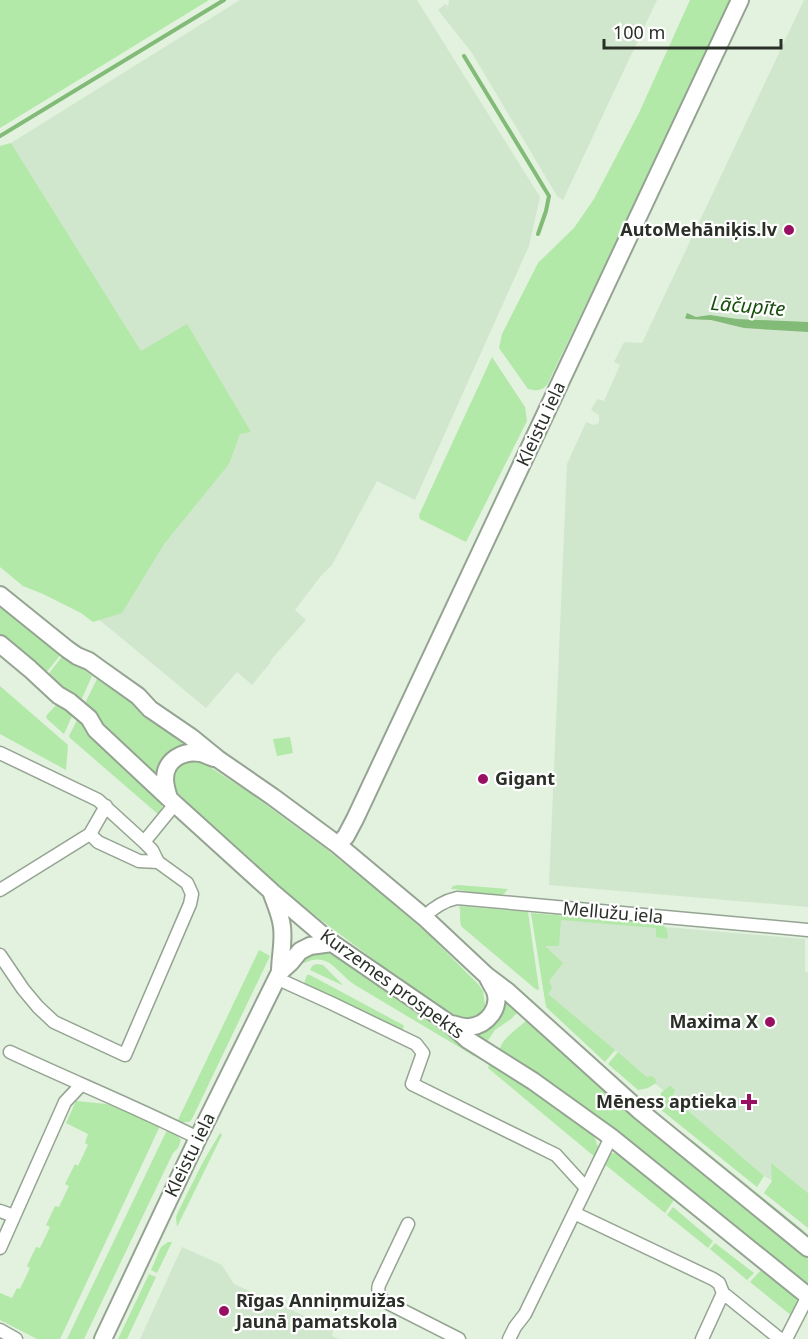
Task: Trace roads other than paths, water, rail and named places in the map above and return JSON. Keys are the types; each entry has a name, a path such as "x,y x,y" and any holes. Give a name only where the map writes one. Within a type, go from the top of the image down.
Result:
{"main road":[{"name":"Kleistu iela","path":"338,845 355,819 740,0"},
{"path":"0,595 67,649 138,696 150,709 338,845 507,991 640,1111 808,1248"},
{"name":"Kurzemes prospekts","path":"0,644 88,718 96,730 172,801 332,943 450,1024 468,1040 533,1081 611,1137 808,1296"},
{"path":"172,801 165,780 169,765 174,759 184,754 200,753 218,759"},
{"name":"Kleistu iela","path":"271,891 280,914 282,927 278,975"},
{"name":"Kleistu iela","path":"103,1339 278,975 300,951 310,946 332,943"},
{"path":"450,1024 468,1028 480,1025 488,1019 495,1008 496,993 487,976"}],"street":[{"path":"0,753 92,796 106,806 152,850 158,862 187,884 192,894 190,904 124,1055 54,1022 23,989 0,955"},
{"path":"144,842 172,801"},
{"path":"0,890 90,834 106,806"},
{"path":"90,834 98,842 139,861 158,862"},
{"name":"Mellužu iela","path":"424,918 438,904 457,898 808,930"},
{"path":"278,975 416,1044 423,1053 412,1084 556,1155 586,1188"},
{"path":"10,1052 198,1138"},
{"path":"0,1248 66,1102 81,1085"},
{"path":"509,1339 525,1314 611,1137"},
{"path":"0,1211 14,1216"},
{"path":"574,1213 713,1279 719,1283 723,1293 780,1339"},
{"path":"408,1224 379,1285 380,1297 459,1339"},
{"path":"702,1339 723,1293"},
{"path":"786,1339 808,1296"},
{"path":"0,1330 16,1339"}],"waterway":[{"path":"0,136 224,0"},
{"path":"464,56 549,196 538,234"}],"place":[{"name":"AutoMehāniķis.lv","path":"789,230"},
{"name":"Gigant","path":"483,779"},
{"name":"Maxima X","path":"770,1022"},
{"name":"Mēness aptieka","path":"749,1102"},
{"name":"Rīgas Anniņmuižas Jaunā pamatskola","path":"224,1311"}],"water label":[{"name":"Lāčupīte","path":"748,306"}]}
